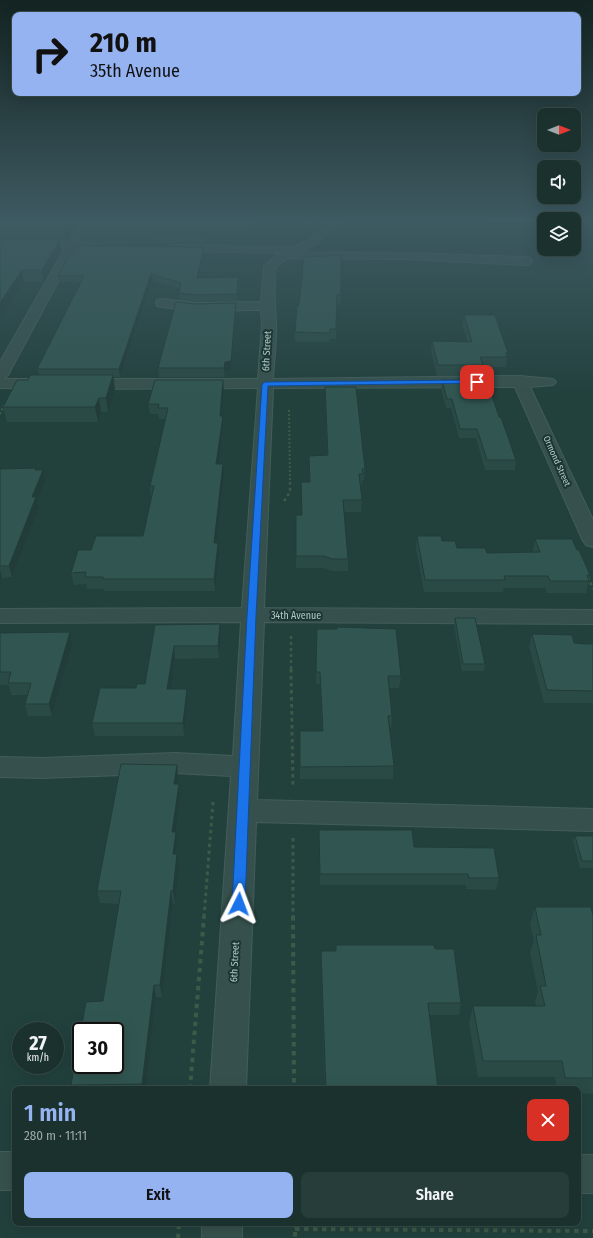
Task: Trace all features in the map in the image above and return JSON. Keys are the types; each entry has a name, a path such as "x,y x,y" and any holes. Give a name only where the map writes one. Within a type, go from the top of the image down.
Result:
{"street":[{"path":"0,375 53,280"},
{"name":"6th Street","path":"228,1086 244,811 252,616 269,323 267,306 269,280"},
{"path":"162,303 197,307 267,306"},
{"path":"0,383 288,384 520,381 548,382"},
{"name":"Ormond Street","path":"520,381 593,541"},
{"name":"34th Avenue","path":"0,616 287,615 593,617"},
{"path":"0,767 42,768 175,763 246,767"},
{"path":"244,811 593,820"},
{"path":"0,1171 12,1171"},
{"path":"581,1174 593,1174"},
{"path":"222,1226 222,1238"}],"path":[{"path":"283,503 290,492 288,384"},
{"path":"287,615 291,636 294,1086"},
{"path":"190,1086 216,765"},
{"path":"178,1238 179,1226"},
{"path":"295,1238 295,1229 593,1231"}],"building":[{"path":"0,280 15,280 0,303"},
{"path":"82,280 149,280 119,369 37,369"},
{"path":"170,280 238,280 237,294 197,295 179,293 181,283"},
{"path":"302,280 341,280 341,295 337,295 336,329 330,329 330,333 295,332 297,306 299,305"},
{"path":"176,302 196,304 236,303 231,361 225,362 224,368 158,368"},
{"path":"464,315 495,315 508,353 506,353 507,357 480,357 483,365 438,365 432,341 472,342"},
{"path":"30,375 113,375 106,398 99,398 95,407 3,407 17,380 28,380"},
{"path":"155,380 223,380 220,416 223,416 216,464 223,464 214,543 218,543 214,579 103,579 103,577 85,577 86,572 71,573 78,550 91,550 96,536 143,536 154,486 150,486 168,408 158,408 159,404 148,404"},
{"path":"442,380 487,380 499,417 501,417 516,460 487,460 477,429 460,429 452,399 447,399"},
{"path":"325,387 356,387 365,469 362,469 363,474 359,474 362,500 343,500 348,559 332,559 324,556 296,556 296,515 302,515 301,482 310,482 309,456 328,455"},
{"path":"36,468 35,470 43,470 32,497 36,497 9,566 0,566 0,469"},
{"path":"417,536 441,536 442,541 455,541 457,548 485,548 487,553 540,552 535,539 572,539 577,550 579,550 590,575 587,575 589,581 550,581 548,576 504,576 505,580 425,580"},
{"path":"455,618 475,618 485,664 463,664"},
{"path":"220,624 218,646 174,646 167,689 187,689 183,723 92,723 100,688 136,688 137,684 145,684 155,625"},
{"path":"337,627 396,629 401,676 388,676 392,716 388,716 394,766 300,767 300,731 323,731 320,672 316,672 317,629 337,629"},
{"path":"70,632 49,704 25,704 31,683 8,683 11,672 0,672 0,633"},
{"path":"532,634 572,635 574,643 593,644 593,691 547,690"},
{"path":"121,764 177,765 174,784 179,784 172,832 176,832 173,854 177,854 173,891 171,891 160,985 154,985 142,1084 71,1085 73,1074 124,1074 124,1022 82,1022 86,1002 103,1001 121,891 97,891"},
{"path":"319,830 412,830 414,847 494,848 499,878 469,878 468,874 320,874"},
{"path":"575,836 593,836 593,861 582,861"},
{"path":"535,907 591,907 593,915 593,1078 565,1078 562,1061 483,1061 473,1006 545,1006 540,986 546,986 536,935 541,935"},
{"path":"336,945 434,945 435,949 454,949 461,1003 428,1003 438,1086 326,1086 321,951 336,951"}],"route":[{"path":"239,904 252,616 265,384 477,382"}]}
